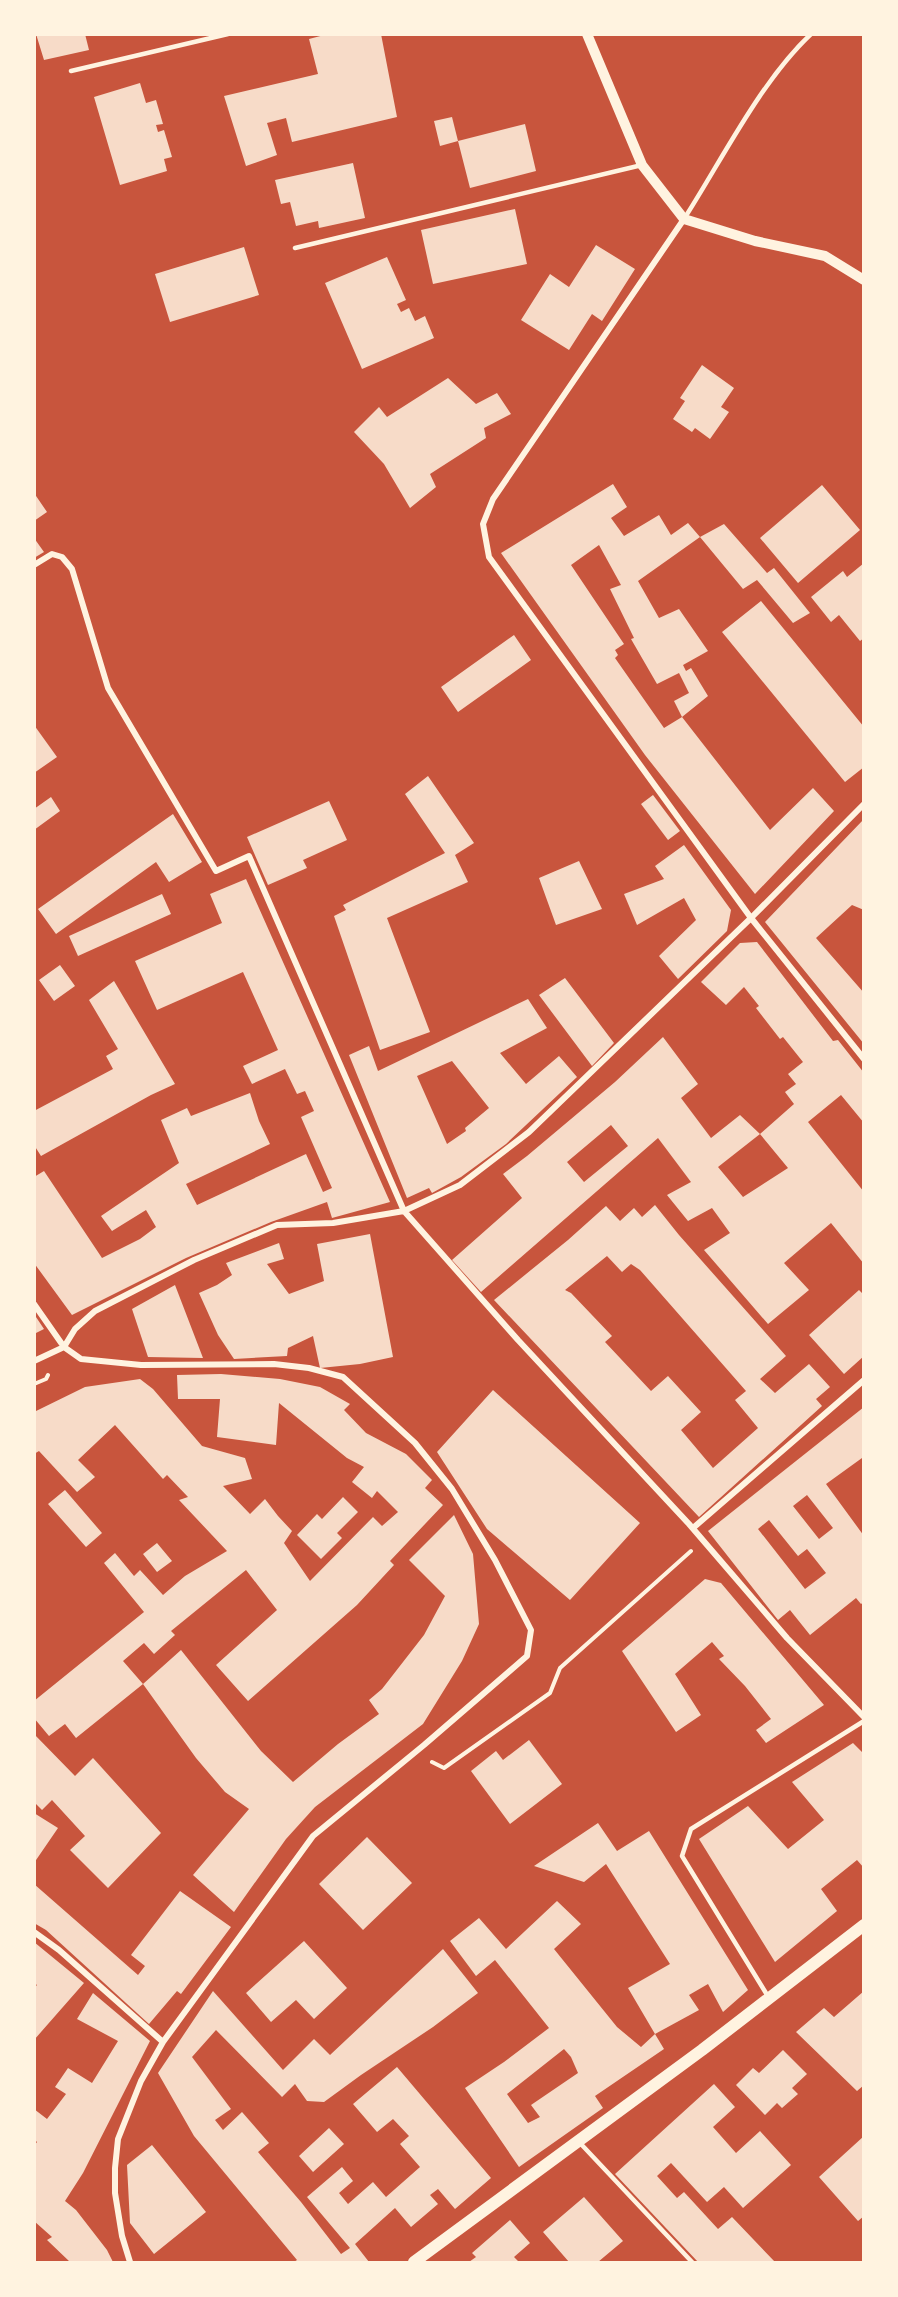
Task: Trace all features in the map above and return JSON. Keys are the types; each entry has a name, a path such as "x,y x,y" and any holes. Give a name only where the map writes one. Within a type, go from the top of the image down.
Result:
{"main road":[{"path":"414,2262 864,1925"}],"street":[{"path":"587,34 642,165 684,219 755,241 825,256 864,280"},
{"path":"684,219 493,499 483,524 489,557 751,918 864,1059"},
{"path":"34,565 52,554 62,557 72,569 108,688 216,872 249,856 404,1211 518,1340 704,1540 787,1638 864,1719"},
{"path":"34,1361 64,1347 75,1329 95,1311 194,1260 277,1225 333,1223 404,1211 460,1185 529,1132 751,918 864,804"},
{"path":"34,1304 64,1347 81,1359 141,1365 274,1364 309,1368 343,1377 415,1443 452,1489 495,1560 531,1630 527,1656 313,1836 163,2042 141,2081 118,2139 115,2168 116,2193 122,2236 130,2262"},
{"path":"693,1528 864,1380"},
{"path":"34,1932 59,1950 163,2042"}],"lane":[{"path":"71,71 228,34"},
{"path":"684,219 742,125 791,53 811,34"},
{"path":"295,248 642,165"},
{"path":"769,1998 682,1856 691,1828 864,1719"},
{"path":"578,2141 692,2262"}],"path":[{"path":"34,1384 46,1379"},
{"path":"424,1758 444,1768 550,1693 560,1668 704,1540"}],"building":[{"path":"36,34 85,34 89,50 44,60"},
{"path":"328,34 381,34 397,117 292,142 286,118 267,123 277,155 246,166 224,96 318,74 309,39"},
{"path":"140,83 146,103 156,100 163,124 156,125 158,132 164,130 172,157 164,159 167,171 120,185 94,97"},
{"path":"452,117 458,141 440,146 434,121"},
{"path":"525,124 536,171 470,188 458,141"},
{"path":"353,163 365,218 319,228 318,221 296,226 290,202 281,204 275,180"},
{"path":"515,209 527,264 433,284 421,230"},
{"path":"596,245 635,269 602,321 592,314 569,350 521,320 550,274 569,287"},
{"path":"244,247 259,295 170,322 155,274"},
{"path":"387,257 406,300 397,304 401,312 409,308 415,321 425,316 434,338 362,369 325,283"},
{"path":"702,365 734,388 721,407 729,412 710,439 695,428 692,432 673,419 685,401 680,398"},
{"path":"448,378 476,404 497,393 511,414 484,428 486,438 430,474 436,487 410,508 384,464 354,432 379,407 387,417"},
{"path":"613,484 627,507 611,518 624,536 659,515 671,535 688,523 700,537 638,581 659,618 679,609 708,651 683,665 686,671 691,668 708,696 682,717 770,830 813,788 834,811 755,894 645,755 501,553","holes":["599,545 621,585 610,589 634,638 631,639 657,684 679,673 689,693 674,701 682,717 664,728 615,658 618,655 615,650 624,644 571,565"]},
{"path":"822,485 860,530 798,583 760,538"},
{"path":"34,493 47,512 34,521"},
{"path":"724,524 767,573 774,568 810,613 793,623 757,580 743,589 700,537"},
{"path":"34,538 44,552 34,558"},
{"path":"864,563 864,638 860,641 839,615 831,622 811,597 843,571 847,577"},
{"path":"761,601 864,727 864,767 845,782 722,632"},
{"path":"514,635 531,660 458,712 441,687"},
{"path":"34,725 57,757 34,773"},
{"path":"428,776 474,843 455,855 468,882 387,918 430,1032 380,1050 334,916 346,910 343,905 445,853 405,794"},
{"path":"653,795 680,831 668,840 641,804"},
{"path":"51,797 60,811 34,830 34,809"},
{"path":"329,801 347,840 303,860 307,868 268,885 247,837"},
{"path":"173,814 202,862 169,882 156,862 56,934 38,909"},
{"path":"864,819 864,910 852,905 816,938 864,993 864,1044 765,922"},
{"path":"684,845 731,910 727,931 678,979 659,956 696,920 684,898 637,925 624,894 664,879 655,866"},
{"path":"579,861 602,909 556,925 539,878"},
{"path":"246,879 390,1202 332,1218 327,1202 271,1222 186,1258 72,1315 34,1263 34,1177 44,1171 102,1258 140,1239 156,1227 146,1210 112,1231 101,1216 179,1163 161,1120 187,1108 191,1116 250,1093 259,1121 270,1144 186,1184 197,1205 306,1154 323,1192 332,1188 301,1117 314,1111 305,1091 297,1094 285,1069 252,1084 243,1066 278,1050 243,972 157,1010 135,961 222,923 210,894"},
{"path":"162,894 171,914 78,956 69,936"},
{"path":"757,942 833,1041 838,1040 864,1073 864,1123 841,1095 808,1122 864,1192 864,1264 831,1223 784,1263 809,1290 768,1324 704,1250 730,1233 712,1208 688,1221 667,1195 691,1182 658,1138 481,1292 452,1260 522,1198 503,1174 615,1082 663,1037 698,1084 681,1098 711,1138 740,1115 760,1134 794,1104 785,1092 796,1084 788,1074 803,1062 783,1037 780,1039 756,1008 759,1006 744,987 726,1005 701,982 740,943","holes":["611,1125 628,1146 584,1182 567,1162","760,1134 788,1168 743,1197 718,1167"]},
{"path":"60,965 75,986 54,1001 39,980"},
{"path":"565,978 614,1043 592,1066 539,995"},
{"path":"114,981 175,1084 41,1156 34,1145 34,1111 113,1069 106,1056 118,1049 89,1000"},
{"path":"528,999 547,1028 500,1053 526,1084 559,1056 577,1077 506,1144 461,1177 432,1193 429,1188 407,1198 349,1055 369,1046 378,1071","holes":["452,1061 489,1108 465,1128 466,1131 447,1144 417,1076"]},
{"path":"655,1205 786,1356 760,1379 775,1393 809,1364 830,1387 816,1399 822,1406 699,1517 494,1300 606,1206 620,1221 634,1208 642,1217","holes":["607,1256 622,1272 631,1264 640,1270 746,1391 735,1400 758,1428 713,1468 681,1430 701,1412 668,1376 651,1391 605,1342 612,1336 571,1293 565,1290"]},
{"path":"370,1234 393,1357 360,1364 320,1368 313,1336 288,1348 287,1356 234,1359 218,1335 199,1293 232,1275 226,1263 279,1243 284,1259 267,1264 289,1294 324,1281 317,1244"},
{"path":"175,1285 203,1358 148,1357 132,1309"},
{"path":"859,1290 864,1295 864,1356 844,1374 809,1335"},
{"path":"34,1314 44,1329 34,1334"},
{"path":"221,1374 280,1379 320,1387 350,1404 344,1410 366,1433 406,1454 432,1480 425,1488 443,1505 390,1561 394,1565 357,1605 248,1701 216,1665 277,1610 246,1570 171,1631 175,1635 154,1654 144,1643 123,1661 143,1684 76,1738 65,1724 49,1736 34,1718 34,1701 144,1612 104,1563 115,1553 134,1576 140,1570 163,1595 185,1576 227,1551 179,1500 188,1497 167,1475 163,1479 115,1425 78,1460 95,1477 77,1492 39,1451 34,1454 34,1412 85,1387 140,1379 153,1389 202,1446 245,1458 252,1479 223,1486 250,1514 265,1499 292,1531 284,1543 310,1581 373,1517 382,1526 398,1512 377,1491 372,1498 352,1482 364,1467 347,1458 279,1403 276,1445 217,1437 220,1399 178,1399 177,1375"},
{"path":"493,1390 640,1523 570,1600 487,1529 437,1452"},
{"path":"864,1407 864,1460 862,1458 826,1484 864,1536 864,1602 861,1604 856,1598 810,1635 790,1610 778,1620 708,1531","holes":["807,1495 833,1528 819,1539 793,1506","769,1520 798,1556 807,1549 826,1573 805,1589 758,1529"]},
{"path":"65,1490 102,1533 86,1547 48,1504"},
{"path":"343,1497 358,1512 337,1533 342,1538 321,1559 297,1535 317,1514 322,1519"},
{"path":"454,1515 473,1554 479,1624 462,1661 423,1724 315,1807 286,1839 234,1912 193,1875 249,1809 225,1792 196,1758 143,1684 181,1650 261,1751 293,1782 338,1744 379,1714 369,1700 382,1689 424,1635 445,1596 409,1560"},
{"path":"157,1543 172,1561 157,1572 143,1554"},
{"path":"705,1579 721,1583 824,1705 766,1743 756,1730 771,1719 745,1686 719,1659 724,1656 712,1642 675,1674 701,1715 676,1732 622,1651"},
{"path":"34,1734 75,1776 93,1758 161,1833 108,1888 70,1850 85,1836 52,1800 42,1810 34,1802"},
{"path":"529,1740 562,1784 510,1824 471,1771 496,1751 503,1760"},
{"path":"853,1743 864,1754 864,1868 857,1860 821,1889 837,1911 775,1962 699,1839 748,1806 788,1849 824,1820 792,1782"},
{"path":"34,1813 58,1828 34,1863"},
{"path":"598,1823 617,1851 649,1831 748,1990 723,2012 708,1984 689,1995 699,2010 655,2034 628,1988 670,1964 606,1864 584,1882 534,1866"},
{"path":"367,1837 412,1883 363,1930 319,1884"},
{"path":"34,1884 138,1975 145,1966 131,1955 180,1891 231,1927 181,1994 177,1991 149,2024 46,1930 34,1923"},
{"path":"557,1901 581,1924 554,1949 617,2027 641,2047 655,2034 664,2049 595,2096 603,2108 519,2167 465,2088 549,2028 495,1960 476,1976 450,1941 479,1918 506,1949","holes":["564,2049 571,2057 578,2073 531,2105 540,2117 528,2123 507,2094"]},
{"path":"304,1941 347,1988 314,2019 296,2000 271,2022 246,1993"},
{"path":"34,1942 84,1983 34,2040 34,1988 37,1985 34,1983"},
{"path":"443,1949 478,1993 324,2102 307,2101 295,2084 282,2097 216,2030 192,2057 231,2109 215,2120 223,2130 242,2112 269,2143 258,2152 341,2254 350,2248 307,2197 342,2167 353,2181 339,2193 348,2204 373,2182 386,2197 420,2167 400,2144 409,2136 393,2119 377,2132 353,2104 397,2067 491,2178 455,2209 438,2189 430,2195 438,2204 411,2227 395,2208 355,2244 369,2262 294,2262 297,2260 194,2136 158,2073 213,1991 283,2070 314,2039 330,2055"},
{"path":"864,1991 864,2085 857,2091 796,2032 824,2008 834,2017"},
{"path":"93,1993 150,2041 83,2173 65,2201 76,2210 107,2250 113,2262 70,2262 47,2240 52,2237 34,2221 34,2146 37,2142 34,2139 34,2109 47,2119 66,2094 55,2087 68,2068 92,2083 118,2041 77,2019"},
{"path":"783,2050 807,2074 792,2088 798,2094 782,2108 777,2103 765,2115 736,2085 753,2068 759,2073"},
{"path":"714,2084 735,2107 713,2127 736,2153 760,2131 791,2165 743,2208 724,2187 707,2202 671,2163 657,2176 677,2198 684,2192 718,2229 732,2217 775,2262 698,2262 615,2174"},
{"path":"329,2128 344,2144 313,2172 299,2156"},
{"path":"864,2136 864,2216 858,2221 819,2177"},
{"path":"152,2145 206,2212 154,2254 130,2223 127,2165"},
{"path":"584,2197 623,2241 598,2262 569,2262 543,2232"},
{"path":"510,2220 530,2243 514,2257 519,2262 469,2262 476,2257 472,2253"}]}
